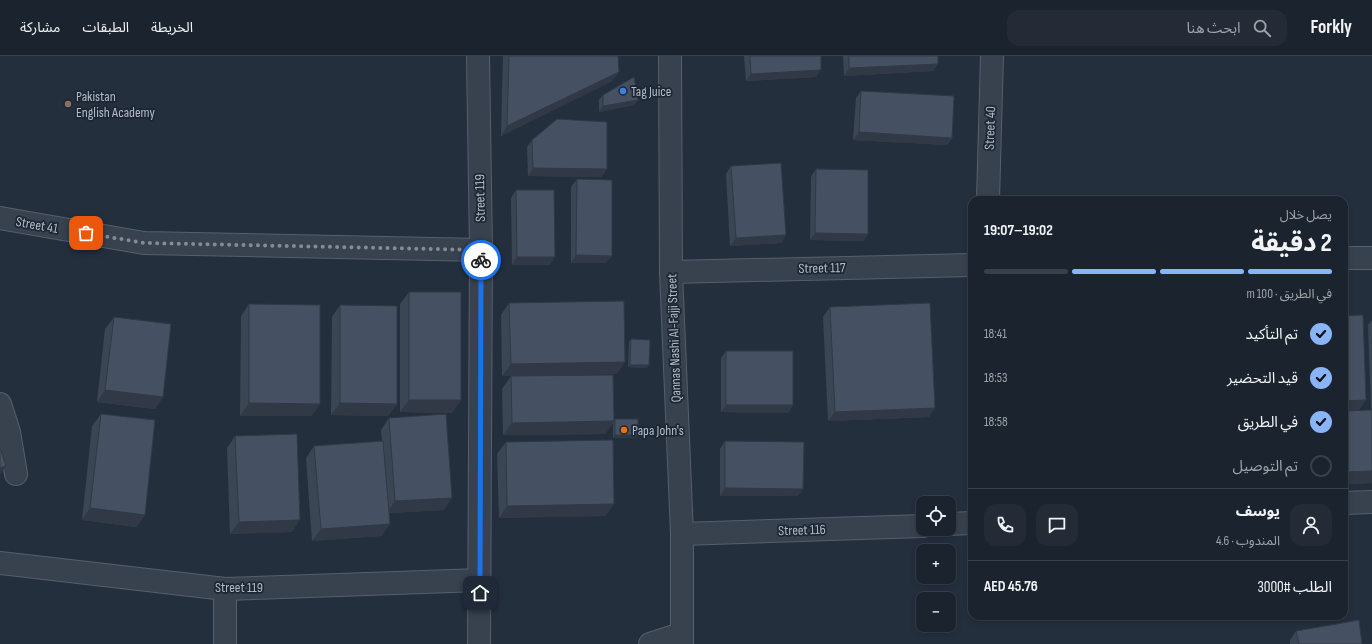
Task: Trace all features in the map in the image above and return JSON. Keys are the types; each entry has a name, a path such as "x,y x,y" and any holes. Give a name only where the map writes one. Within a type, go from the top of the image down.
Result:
{"street":[{"name":"Street 119","path":"478,56 481,250 479,644"},
{"name":"Qannas Nashi Al-Fajji Street","path":"670,56 671,272 682,534 682,639"},
{"name":"Street 40","path":"988,196 992,56"},
{"name":"Street 41","path":"0,218 144,243 481,250"},
{"path":"1348,258 1372,258"},
{"name":"Street 117","path":"671,272 968,265"},
{"path":"0,404 9,432 16,474"},
{"path":"1348,503 1372,502"},
{"path":"956,524 968,523"},
{"name":"Street 116","path":"682,534 916,526"},
{"name":"Street 119","path":"0,563 224,589 480,580"},
{"path":"224,589 225,644"},
{"path":"650,644 682,639"}],"building":[{"path":"509,56 618,56 619,72 507,126"},
{"path":"750,56 821,56 821,70 751,74"},
{"path":"849,56 938,56 938,64 849,68"},
{"name":"Tag Juice","path":"634,77 638,100 603,106 603,95"},
{"path":"861,91 954,96 952,138 859,132"},
{"path":"557,119 607,122 607,169 533,168 532,140"},
{"path":"781,163 786,235 736,238 731,166"},
{"path":"816,169 868,170 868,234 815,233"},
{"path":"577,179 612,180 612,256 576,255"},
{"path":"516,190 554,190 555,257 517,257"},
{"path":"409,292 461,292 461,400 409,400"},
{"path":"624,301 625,362 511,364 509,303"},
{"path":"930,303 935,408 835,412 830,307"},
{"path":"249,304 320,305 320,404 249,403"},
{"path":"340,305 397,306 397,404 340,403"},
{"path":"1363,315 1366,400 1348,401 1348,316"},
{"path":"114,317 171,324 163,397 105,390"},
{"path":"631,339 650,340 649,365 630,365"},
{"path":"726,351 793,351 793,405 726,405"},
{"path":"613,375 614,421 512,423 511,376"},
{"path":"1372,410 1372,471 1348,472 1348,411"},
{"path":"101,414 155,420 145,515 90,508"},
{"path":"446,414 452,498 395,501 389,418"},
{"name":"Papa John's","path":"615,419 638,419 638,435 615,435"},
{"path":"297,434 300,520 239,522 235,436"},
{"path":"613,440 614,504 507,506 506,442"},
{"path":"383,441 390,524 321,529 314,446"},
{"path":"725,441 804,442 803,489 725,488"},
{"path":"0,447 6,466 0,468"},
{"path":"1359,620 1362,644 1299,644 1296,631"}],"way so far":[{"path":"86,233 144,243 481,250 481,260"}],"place":[{"name":"Tag Juice","path":"623,91"},
{"name":"Pakistan English Academy","path":"68,104"},
{"name":"Papa John's","path":"624,430"}],"route":[{"path":"480,593 481,260"}]}
